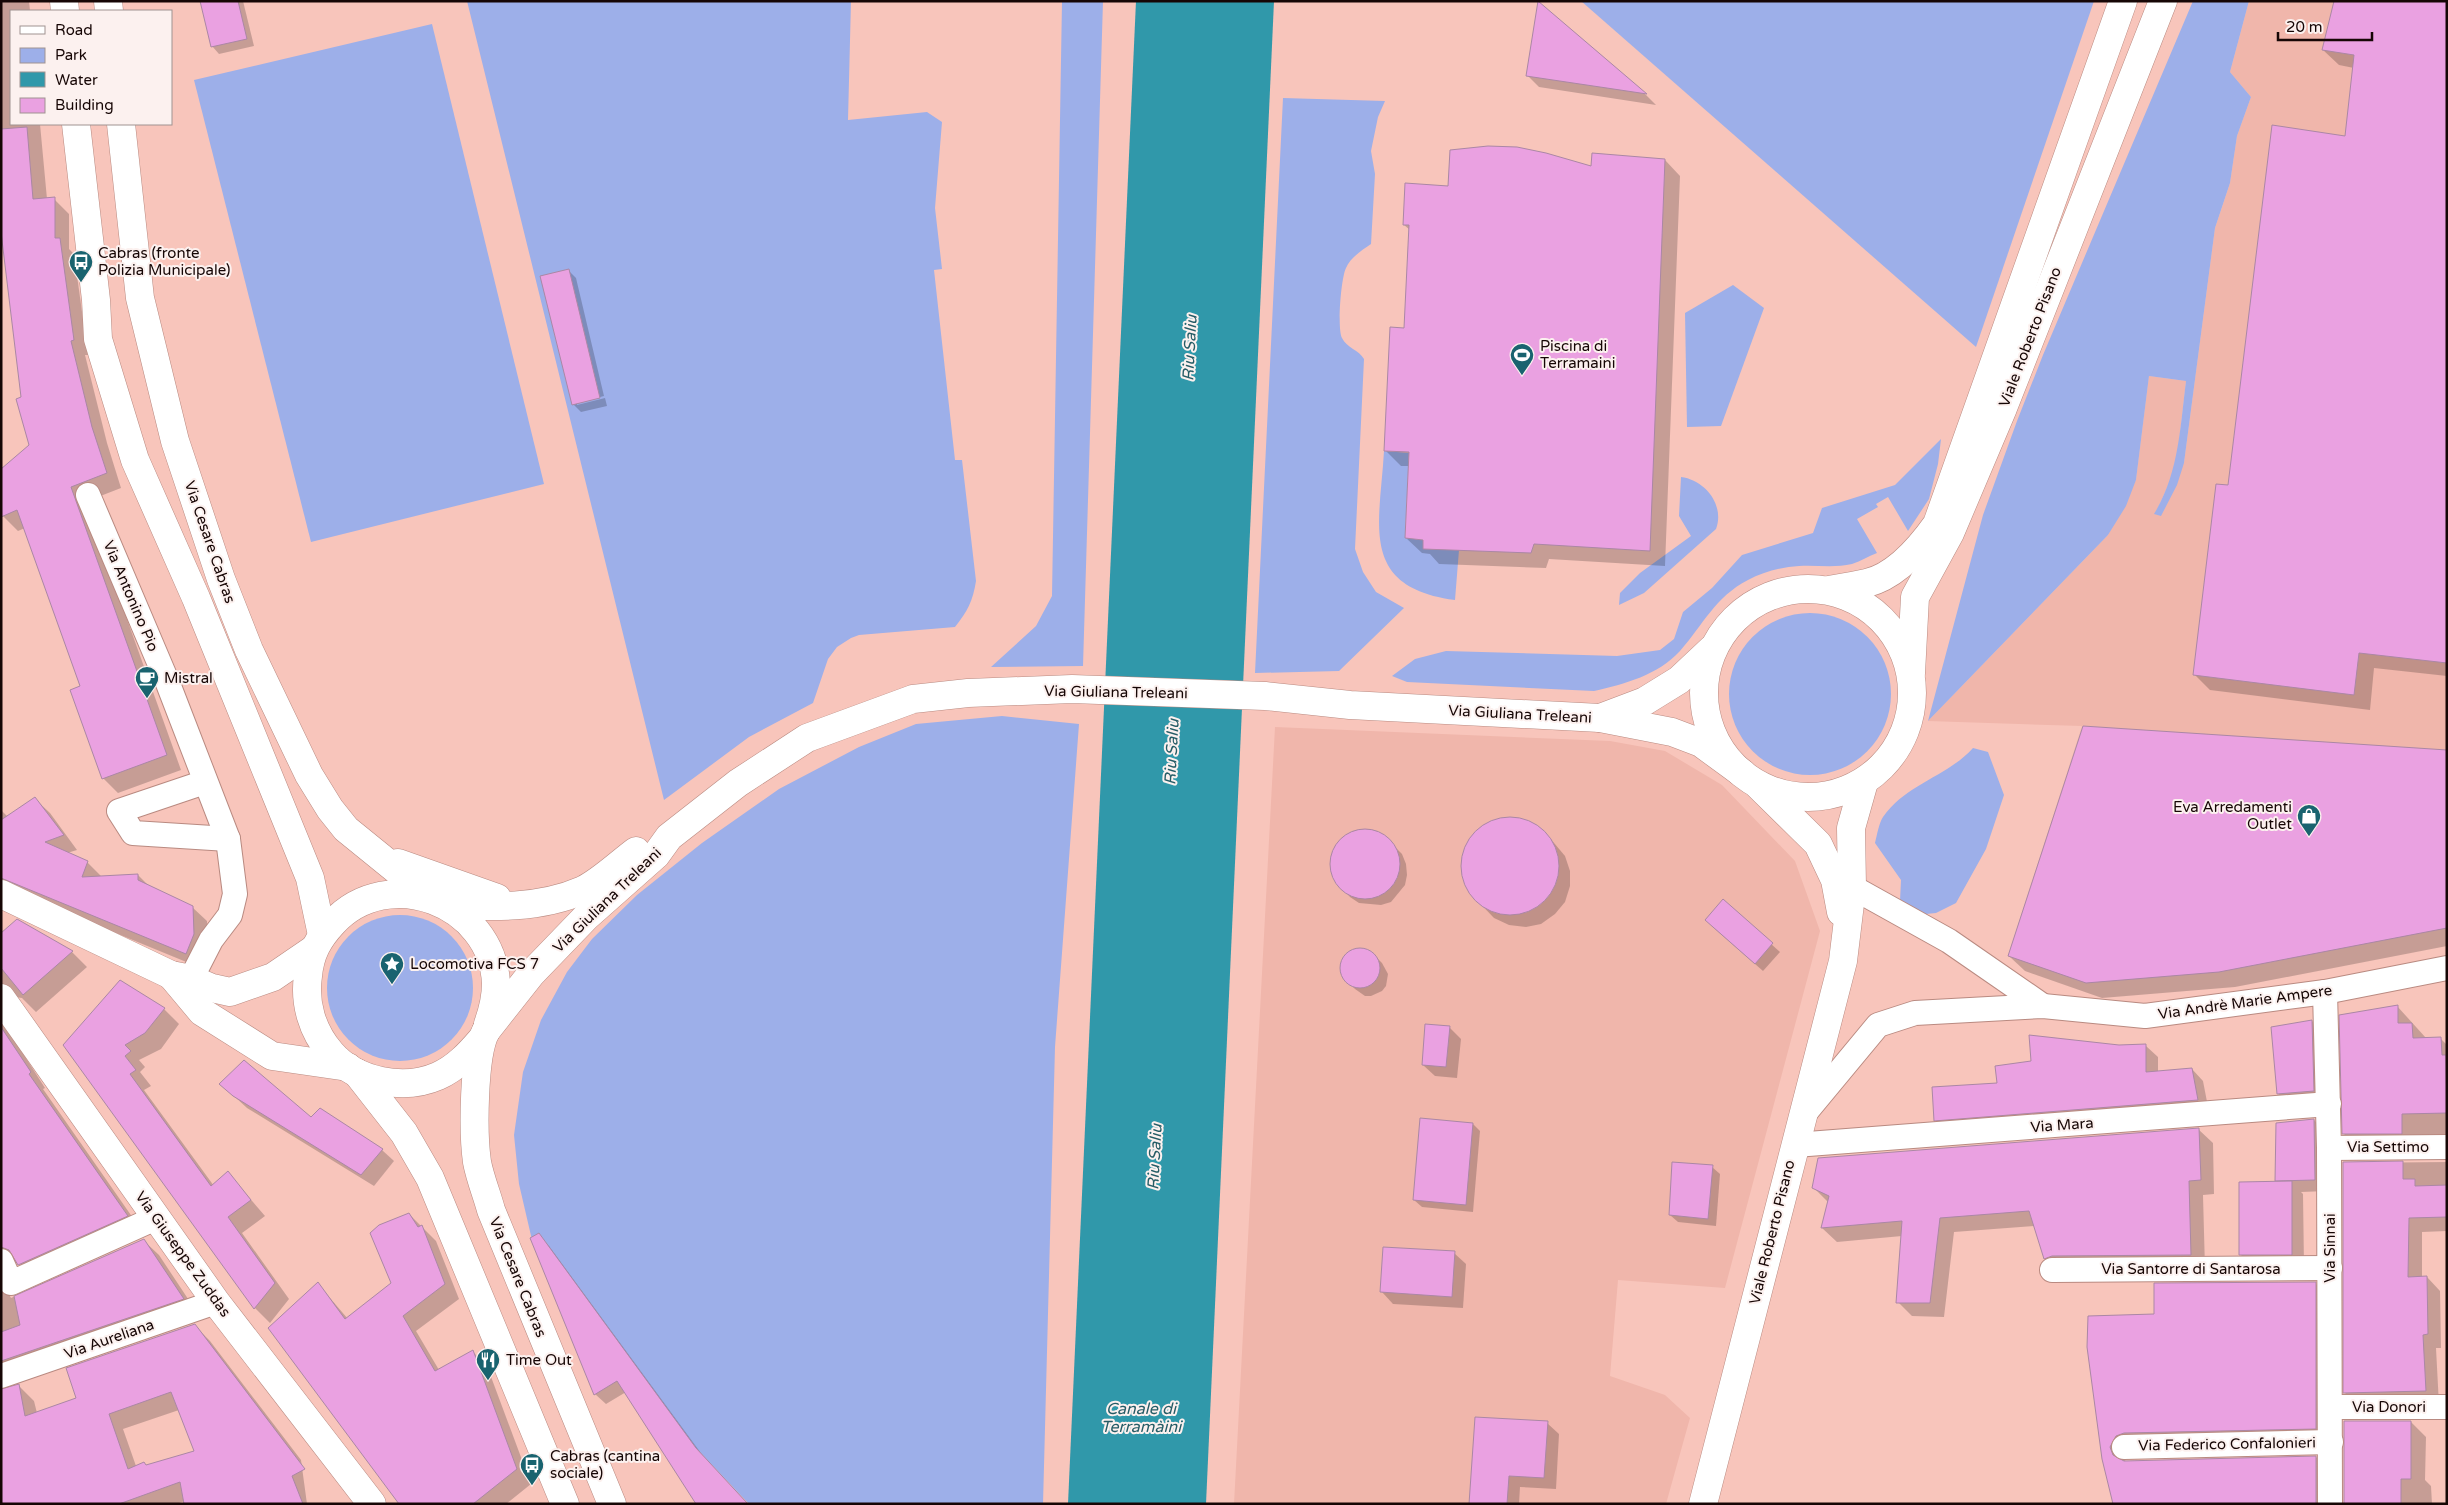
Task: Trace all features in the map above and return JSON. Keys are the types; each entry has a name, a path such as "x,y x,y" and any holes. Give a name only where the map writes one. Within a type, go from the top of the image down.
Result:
{"main road":[{"name":"Viale Roberto Pisano","path":"1828,590 1869,583 1896,568 1923,544 1937,524 2123,1"},
{"name":"Viale Roberto Pisano","path":"1911,673 1915,597 1950,533 2003,408 2163,1"},
{"name":"Via Cesare Cabras","path":"76,125 96,300 98,339 135,460 196,598 310,878 318,942"},
{"name":"Via Cesare Cabras","path":"121,125 140,298 175,441 221,579 249,650 309,775 330,809 346,829 378,856 469,923 486,946 496,983 495,1003 484,1035 475,1124 480,1170 491,1210 612,1504"},
{"path":"1794,589 1828,590 1858,600 1883,619 1901,644 1911,673 1913,707 1903,740 1887,764 1864,782 1836,795 1805,798 1774,792 1750,779 1726,757 1711,733 1703,705 1704,676 1712,649 1732,620 1760,599 1794,589"},
{"name":"Via Giuliana Treleani","path":"1600,718 1645,701 1659,693 1680,680 1712,649"},
{"name":"Via Giuliana Treleani","path":"181,977 202,1012 272,1056 352,1070 377,1080 409,1084 425,1081 441,1075 467,1057 531,974 586,918 656,855 669,837 738,783 807,738 913,700 968,693 1072,689 1265,696 1350,705 1600,718 1672,732 1700,743 1750,779"},
{"name":"Viale Roberto Pisano","path":"1750,779 1818,844 1835,880 1841,914 1843,961"},
{"name":"Viale Roberto Pisano","path":"1703,1504 1795,1145 1806,1113 1843,961 1852,887 1851,828 1864,782"},
{"name":"Via Giuliana Treleani","path":"318,942 341,914 365,900 392,894 420,895 439,902 539,904 584,890 646,843 669,837"},
{"name":"Via Giuliana Treleani","path":"378,856 514,905"},
{"path":"1,894 181,977 230,992 273,977 318,942"},
{"path":"318,942 309,962 306,992 312,1021 326,1047 352,1070 404,1133 430,1178 565,1504"},
{"name":"Via Giuseppe Zuddas","path":"1,998 216,1302 372,1504"}],"street":[{"name":"Via Antonino Pio","path":"88,495 167,682 228,839 235,894 230,915 181,977"},
{"path":"205,782 119,810 133,833 228,839"},
{"name":"Via Andrè Marie Ampere","path":"1852,887 1949,941 2043,1006"},
{"name":"Via Andrè Marie Ampere","path":"1806,1113 1878,1025 1915,1013 2043,1006 2146,1016 2325,992 2447,968"},
{"name":"Via Sinnai","path":"2325,992 2330,1148 2330,1504"},
{"name":"Via Mara","path":"1795,1145 2329,1104"},
{"name":"Via Settimo","path":"2330,1148 2447,1147"},
{"path":"1,1261 11,1283 156,1218"},
{"name":"Via Santorre di Santarosa","path":"2052,1270 2330,1268"},
{"name":"Via Aureliana","path":"1,1376 216,1302"},
{"name":"Via Donori","path":"2331,1407 2447,1407"},
{"name":"Via Federico Confalonieri","path":"2124,1447 2331,1442"}],"shaded area":[{"path":"2249,1 2447,1 2447,928 2219,972 2086,983 2008,956 2082,726 1928,721 2108,535 2136,480 2149,376 2186,381 2177,459 2171,479 2155,514 2184,463 2215,228 2230,183 2237,136 2251,97 2230,72"},
{"path":"1275,727 1610,741 1665,751 1722,785 1795,861 1820,931 1725,1288 1618,1280 1610,1376 1665,1395 1690,1418 1666,1504 1234,1504"}],"green space":[{"path":"467,1 851,1 848,120 927,112 942,122 935,208 942,269 934,270 955,460 962,460 976,581 971,600 955,627 859,635 837,647 828,659 813,703 749,737 664,800"},
{"path":"1062,1 1103,1 1083,666 991,667 1036,626 1052,596"},
{"path":"1581,1 2094,1 1976,347"},
{"path":"2193,1 2249,1 2230,72 2251,97 2237,136 2230,183 2215,228 2184,463 2177,485 2161,516 2154,514 2169,483 2174,466 2186,381 2149,376 2136,480 2126,506 2108,535 1928,721 1983,515 2017,421 2043,355"},
{"path":"432,24 544,484 311,542 194,80"},
{"path":"1283,98 1385,101 1378,117 1371,151 1375,174 1371,244 1353,258 1346,268 1341,292 1340,325 1344,341 1364,359 1355,549 1363,572 1376,592 1404,608 1339,671 1255,673"},
{"path":"1733,285 1764,308 1721,426 1687,427 1685,313"},
{"path":"1941,439 1938,464 1929,499 1908,531 1888,497 1876,504 1878,507 1857,519 1877,553 1852,564 1786,567 1766,572 1748,580 1718,603 1680,651 1662,666 1640,677 1594,691 1407,682 1392,676 1415,659 1446,651 1617,656 1660,650 1674,639 1683,612 1712,588 1742,555 1813,533 1822,508 1895,485"},
{"path":"1384,451 1409,453 1405,538 1423,540 1423,549 1459,550 1455,600 1424,593 1402,582 1389,566 1382,548 1379,527"},
{"path":"1681,477 1698,483 1711,495 1718,511 1716,529 1644,593 1619,605 1620,593 1640,573 1691,536 1679,516"},
{"path":"1802,613 1818,613 1841,619 1861,631 1873,643 1885,663 1891,686 1891,702 1885,725 1873,745 1861,757 1841,769 1818,775 1802,775 1779,769 1759,757 1747,745 1735,725 1729,702 1729,686 1735,663 1747,643 1759,631 1779,619"},
{"path":"1002,716 1079,724 1055,1047 1043,1504 749,1504 696,1448 637,1368 532,1240 519,1184 514,1135 523,1072 541,1020 567,972 592,939 637,895 702,843 779,789 859,747 916,724"},
{"path":"1973,748 1988,752 2004,795 1986,849 1956,903 1936,913 1926,914 1900,901 1901,880 1875,843 1879,826 1883,817 1903,796 1952,766"},
{"path":"400,915 428,921 440,927 451,937 461,948 467,960 473,988 467,1016 461,1028 451,1039 440,1049 428,1055 400,1061 372,1055 360,1049 349,1039 339,1028 333,1016 327,988 333,960 339,948 349,937 360,927 372,921"}],"water":[{"name":"Canale di Terramàini","path":"1136,1 1274,1 1206,1504 1068,1504"}],"building":[{"path":"200,1 238,1 247,39 211,47"},
{"path":"1538,1 1647,94 1526,76"},
{"path":"2334,1 2447,1 2447,663 2359,653 2354,695 2193,675 2216,484 2228,485 2272,125 2345,136 2354,55 2322,50"},
{"path":"27,127 33,199 55,197 55,238 60,238 74,340 71,341 92,427 107,473 71,487 167,755 102,779 70,690 80,686 17,510 1,517 1,469 29,445 16,399 21,397 1,232 1,129"},
{"name":"Piscina di Terramaini","path":"1488,146 1517,147 1591,166 1592,153 1665,159 1650,551 1534,544 1531,553 1423,549 1423,540 1405,538 1409,452 1384,451 1390,327 1404,328 1409,225 1403,225 1405,183 1448,186 1450,150"},
{"path":"569,269 600,398 572,405 540,276"},
{"path":"2083,726 2447,750 2447,928 2219,972 2086,983 2008,956"},
{"path":"35,797 64,835 45,842 88,861 82,877 138,874 138,880 193,906 194,934 186,954 1,878 1,820"},
{"path":"1510,817 1529,821 1545,831 1555,847 1559,866 1555,885 1545,901 1529,911 1510,915 1491,911 1475,901 1465,885 1461,866 1465,847 1475,831 1491,821"},
{"path":"1365,829 1378,832 1390,839 1397,851 1400,864 1397,877 1390,889 1378,896 1365,899 1352,896 1340,889 1333,877 1330,864 1333,851 1340,839 1352,832"},
{"path":"1723,899 1773,943 1755,964 1705,920"},
{"path":"17,919 73,951 23,995 1,968 1,933"},
{"path":"1364,948 1371,951 1377,957 1380,968 1379,976 1371,985 1364,988 1356,988 1349,985 1341,976 1340,964 1343,957 1352,949"},
{"path":"120,980 165,1008 145,1033 125,1045 131,1051 125,1056 136,1070 130,1074 211,1186 228,1171 251,1200 228,1217 275,1283 254,1309 63,1045"},
{"path":"2398,1005 2398,1023 2412,1023 2413,1038 2441,1037 2442,1055 2446,1055 2447,1113 2402,1114 2402,1134 2342,1134 2339,1015"},
{"path":"2312,1020 2314,1091 2277,1094 2271,1027"},
{"path":"1425,1024 1450,1026 1446,1067 1422,1065"},
{"path":"1,1027 31,1072 29,1074 128,1216 18,1265 9,1250 1,1247"},
{"path":"2029,1035 2119,1045 2146,1044 2146,1072 2192,1068 2198,1100 1934,1121 1932,1087 1997,1083 1995,1066 2031,1061"},
{"path":"244,1060 311,1117 320,1108 383,1149 361,1175 233,1096 219,1084"},
{"path":"1420,1118 1473,1123 1466,1205 1413,1200"},
{"path":"2314,1119 2315,1180 2275,1181 2276,1123"},
{"path":"2199,1128 2201,1180 2189,1181 2191,1255 2052,1256 2044,1259 2029,1211 1940,1218 1930,1303 1896,1303 1902,1221 1821,1228 1829,1196 1812,1188 1818,1158"},
{"path":"2403,1161 2403,1179 2415,1179 2415,1186 2447,1185 2447,1217 2409,1218 2408,1277 2427,1276 2428,1334 2423,1335 2426,1391 2343,1393 2343,1162"},
{"path":"1672,1162 1713,1165 1708,1219 1669,1215"},
{"path":"2292,1181 2292,1255 2239,1255 2239,1182"},
{"path":"409,1213 418,1227 422,1225 445,1284 403,1316 435,1371 473,1350 517,1469 473,1504 399,1504 268,1328 318,1282 345,1319 391,1283 370,1233 379,1225"},
{"path":"539,1233 696,1448 748,1504 696,1504 617,1381 594,1395 530,1238"},
{"path":"144,1239 184,1299 1,1361 1,1332 20,1325 14,1296"},
{"path":"1383,1247 1455,1251 1452,1297 1380,1292"},
{"path":"2316,1282 2316,1429 2124,1433 2116,1436 2110,1447 2113,1455 2124,1461 2316,1456 2316,1504 2113,1504 2102,1459 2087,1347 2088,1316 2154,1314 2154,1283"},
{"path":"195,1324 305,1469 292,1476 303,1504 184,1504 180,1482 119,1504 1,1504 1,1389 19,1384 25,1416 76,1398 66,1368","holes":["171,1392 194,1451 146,1465 144,1462 128,1469 109,1414"]},
{"path":"1475,1417 1548,1421 1544,1478 1509,1476 1507,1504 1469,1504"},
{"path":"2344,1421 2411,1421 2411,1479 2401,1479 2401,1504 2344,1504"}],"place":[{"name":"Cabras (fronte Polizia Municipale)","path":"81,283"},
{"name":"Piscina di Terramaini","path":"1522,376"},
{"name":"Mistral","path":"147,699"},
{"name":"Eva Arredamenti Outlet","path":"2309,837"},
{"name":"Locomotiva FCS 7","path":"392,985"},
{"name":"Time Out","path":"488,1381"},
{"name":"Cabras (cantina sociale)","path":"532,1486"}],"water label":[{"name":"Riu Saliu","path":"1190,348"},
{"name":"Riu Saliu","path":"1172,752"},
{"name":"Riu Saliu","path":"1155,1157"}]}
